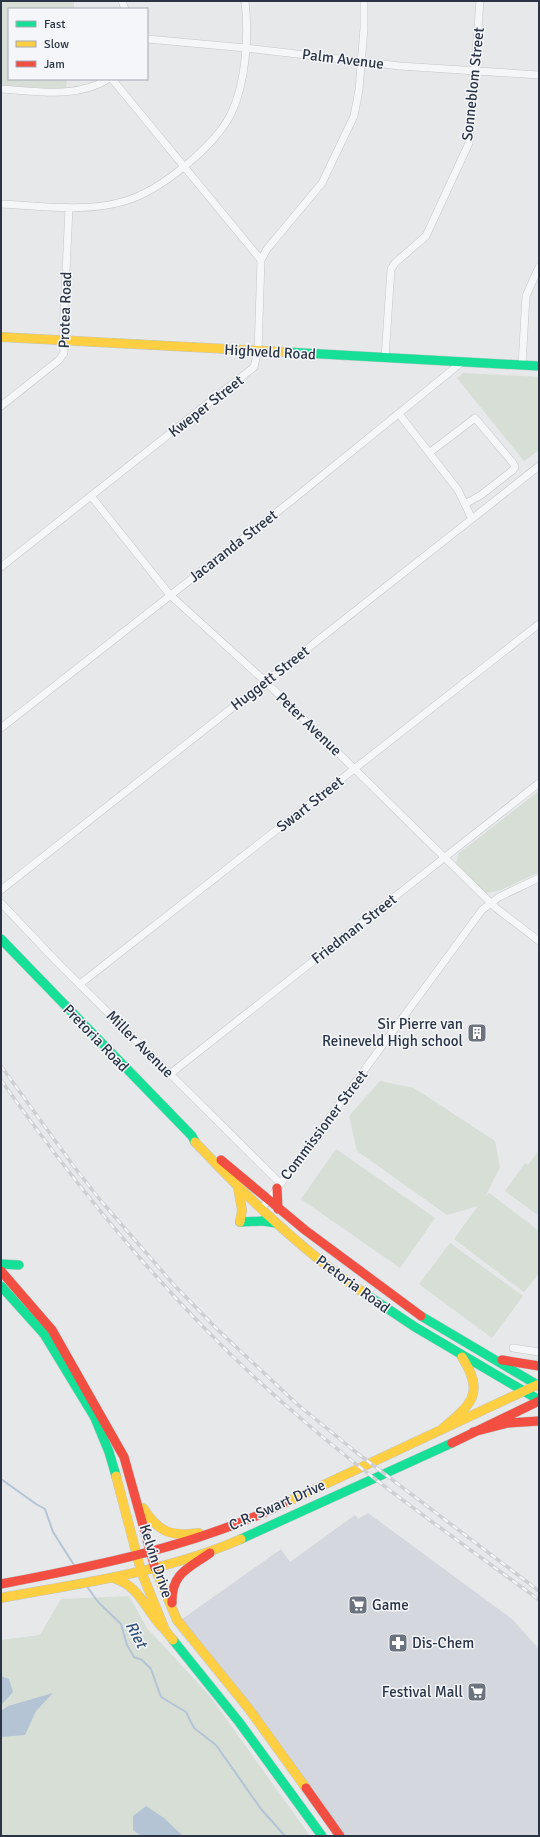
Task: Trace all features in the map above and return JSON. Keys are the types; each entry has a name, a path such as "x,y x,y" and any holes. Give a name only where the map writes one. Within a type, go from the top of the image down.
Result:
{"main road":[{"name":"Highveld Road","path":"1,337 539,366"},
{"name":"Pretoria Road","path":"1,939 192,1136 268,1201 421,1316 538,1385"},
{"name":"Pretoria Road","path":"192,1136 199,1147 238,1188 261,1208 276,1224 333,1272 415,1327 539,1401"},
{"path":"278,1209 279,1186"},
{"path":"238,1188 242,1210 240,1222 263,1221 276,1224"},
{"path":"1,1264 19,1265"},
{"name":"Kelvin Drive","path":"1,1271 52,1330 124,1457 137,1498 150,1552 173,1612 189,1636 249,1709 340,1836"},
{"name":"Kelvin Drive","path":"1,1286 44,1334 95,1418 109,1452 141,1571 165,1630 239,1722 322,1836"},
{"path":"443,1428 469,1404 475,1392 471,1370 459,1353"},
{"path":"494,1358 539,1366"},
{"name":"C.R. Swart Drive","path":"1,1584 82,1569 137,1556 228,1528 271,1510 443,1428 538,1385"},
{"name":"C.R. Swart Drive","path":"1,1598 141,1571 215,1550 539,1401"},
{"path":"473,1432 525,1420 539,1421"},
{"path":"137,1498 149,1519 166,1532 188,1534 228,1528"},
{"path":"173,1612 171,1594 176,1578 183,1571 215,1550"},
{"path":"109,1578 131,1585 153,1619 165,1630"}],"street":[{"path":"1,204 69,208 124,202 149,191 184,167 206,145 231,114 236,98 246,48 245,1"},
{"path":"113,80 261,260 267,249 325,178 354,116 358,96 364,1"},
{"name":"Sonneblom Street","path":"386,358 391,269 395,262 426,236 466,150 470,137 480,1"},
{"name":"Palm Avenue","path":"148,40 246,48 400,66 539,75"},
{"path":"1,89 70,92 94,86 106,80"},
{"name":"Protea Road","path":"1,406 59,360 64,353 69,208"},
{"name":"Kweper Street","path":"1,567 250,371 256,364 258,351 261,260"},
{"path":"522,365 526,296 539,267"},
{"name":"Jacaranda Street","path":"1,728 291,502 462,362"},
{"path":"399,414 458,490 472,519"},
{"path":"429,453 475,418 513,463 513,470 480,496 465,504"},
{"name":"Huggett Street","path":"1,890 539,466"},
{"name":"Peter Avenue","path":"91,496 170,595 266,682 490,902 539,941"},
{"name":"Swart Street","path":"80,984 539,624"},
{"name":"Friedman Street","path":"170,1074 539,783"},
{"name":"Commissioner Street","path":"261,1208 268,1201 476,917 490,902 539,878"},
{"name":"Miller Avenue","path":"1,903 279,1186"},
{"path":"514,1348 539,1352"}],"shaded area":[{"path":"1,1 74,1 74,8 8,8 8,80 67,80 66,89 1,86"},
{"path":"463,373 539,377 539,450 524,461 457,378"},
{"path":"539,791 539,872 501,890 486,893 458,868 456,863 459,853"},
{"path":"380,1081 414,1088 495,1141 500,1167 485,1197 489,1193 539,1231 539,1273 524,1292 454,1239 478,1206 447,1215 357,1151 349,1116"},
{"path":"336,1149 435,1218 400,1268 301,1199"},
{"path":"539,1150 539,1216 505,1191 525,1163 528,1165"},
{"path":"450,1243 523,1296 492,1338 419,1284"},
{"path":"368,1513 512,1619 539,1649 539,1836 345,1836 224,1670 181,1620 281,1549 290,1562 355,1515 358,1519"},
{"path":"129,1596 147,1628 209,1695 310,1836 1,1836 1,1640 40,1635 61,1599"}],"water":[{"path":"1,1676 9,1679 13,1692 2,1704"},
{"path":"53,1693 36,1711 25,1735 1,1737 1,1711 8,1706"},
{"path":"146,1806 164,1818 183,1836 141,1836 133,1830 133,1816"}],"waterway":[{"name":"Riet","path":"1,1479 45,1509 53,1532 74,1565"},
{"name":"Riet","path":"86,1585 98,1602 121,1624 127,1645 134,1657 142,1660 151,1669 161,1697 186,1712 194,1728 216,1745 261,1809 285,1836"}],"railway":[{"path":"1,1066 75,1168 101,1201 175,1286 218,1330 297,1404 357,1453 539,1591"},
{"path":"1,1080 66,1168 135,1253 210,1334 249,1372 290,1409 350,1459 412,1507 539,1600"}],"traffic: fast":[{"path":"286,352 539,366"},
{"path":"1,939 192,1136 195,1142"},
{"path":"240,1222 263,1221 276,1223"},
{"path":"1,1264 19,1265"},
{"path":"1,1286 44,1334 95,1418 109,1452 116,1476"},
{"path":"364,1293 415,1327 539,1400"},
{"path":"421,1316 539,1386"},
{"path":"241,1539 452,1443"},
{"path":"173,1640 239,1722 322,1836"}],"traffic: slow":[{"path":"1,337 286,352"},
{"path":"195,1142 234,1183 275,1222 318,1259 364,1293"},
{"path":"238,1188 242,1210 240,1222"},
{"path":"443,1428 461,1412 472,1397 474,1389 473,1380 462,1357"},
{"path":"283,1504 539,1384"},
{"path":"116,1476 141,1571 165,1630 173,1640"},
{"path":"143,1508 154,1523 166,1531 181,1534 199,1533"},
{"path":"1,1598 153,1568 183,1560 241,1539"},
{"path":"155,1568 177,1620 249,1709 306,1788"},
{"path":"113,1578 130,1586 141,1598 162,1627"}],"traffic: jam":[{"path":"221,1160 305,1230 421,1316"},
{"path":"277,1188 278,1209"},
{"path":"1,1271 52,1330 124,1457 155,1568"},
{"path":"502,1360 539,1366"},
{"path":"452,1443 539,1401"},
{"path":"473,1432 508,1423 539,1421"},
{"path":"1,1584 73,1570 145,1553 215,1532 250,1519 283,1504"},
{"path":"172,1603 172,1593 178,1578 188,1568 210,1553"},
{"path":"306,1788 340,1836"}],"place":[{"name":"Sir Pierre van Reineveld High school","path":"477,1033"},
{"name":"Game","path":"358,1605"},
{"name":"Dis-Chem","path":"398,1643"},
{"name":"Festival Mall","path":"477,1692"}]}
